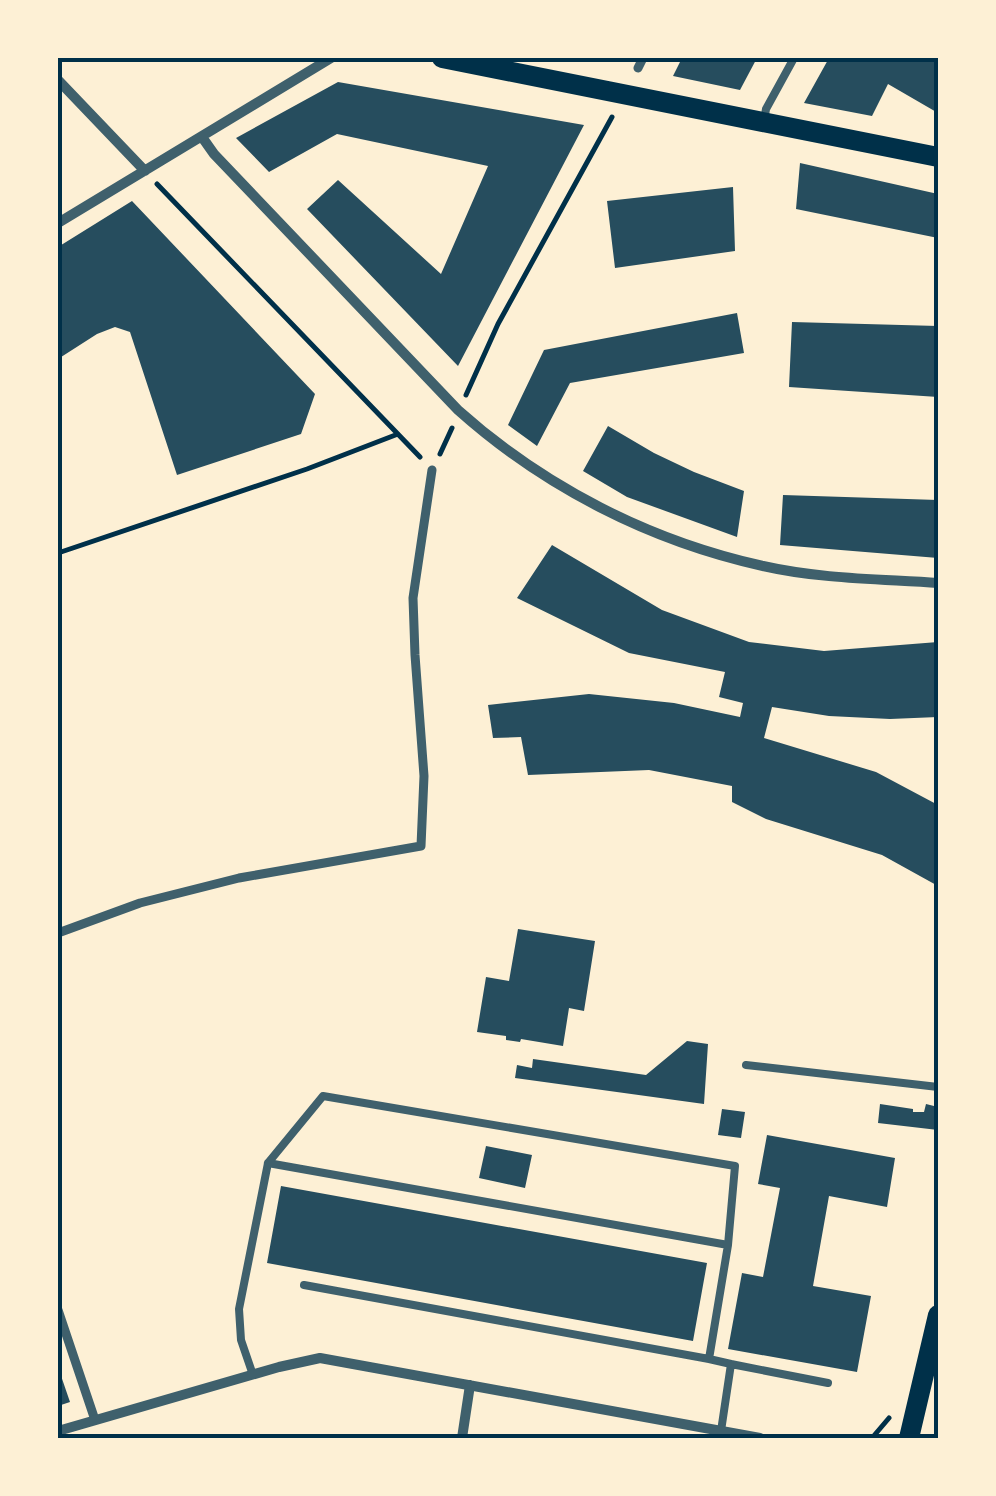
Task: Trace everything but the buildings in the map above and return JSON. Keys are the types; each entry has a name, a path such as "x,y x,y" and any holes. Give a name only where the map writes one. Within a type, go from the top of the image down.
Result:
{"main road":[{"path":"442,58 938,157"},
{"path":"909,1438 938,1315"}],"street":[{"path":"58,223 331,58"},
{"path":"58,80 145,171"},
{"path":"202,137 458,410 525,463 603,510 650,532 763,566 818,576 938,583"},
{"path":"58,933 140,903 239,878 421,846 424,776 413,598 432,470"},
{"path":"58,1310 94,1420"},
{"path":"58,1431 320,1358 760,1438"},
{"path":"462,1438 470,1386"}],"lane":[{"path":"764,121 766,109 794,58"},
{"path":"746,1064 938,1087"},
{"path":"253,1374 241,1340 239,1309 268,1162 322,1096 736,1166 709,1358"},
{"path":"268,1162 728,1244"},
{"path":"304,1285 828,1382"},
{"path":"722,1431 730,1364"}],"path":[{"path":"145,171 432,470 498,324 618,105"},
{"path":"58,553 398,434"}]}
